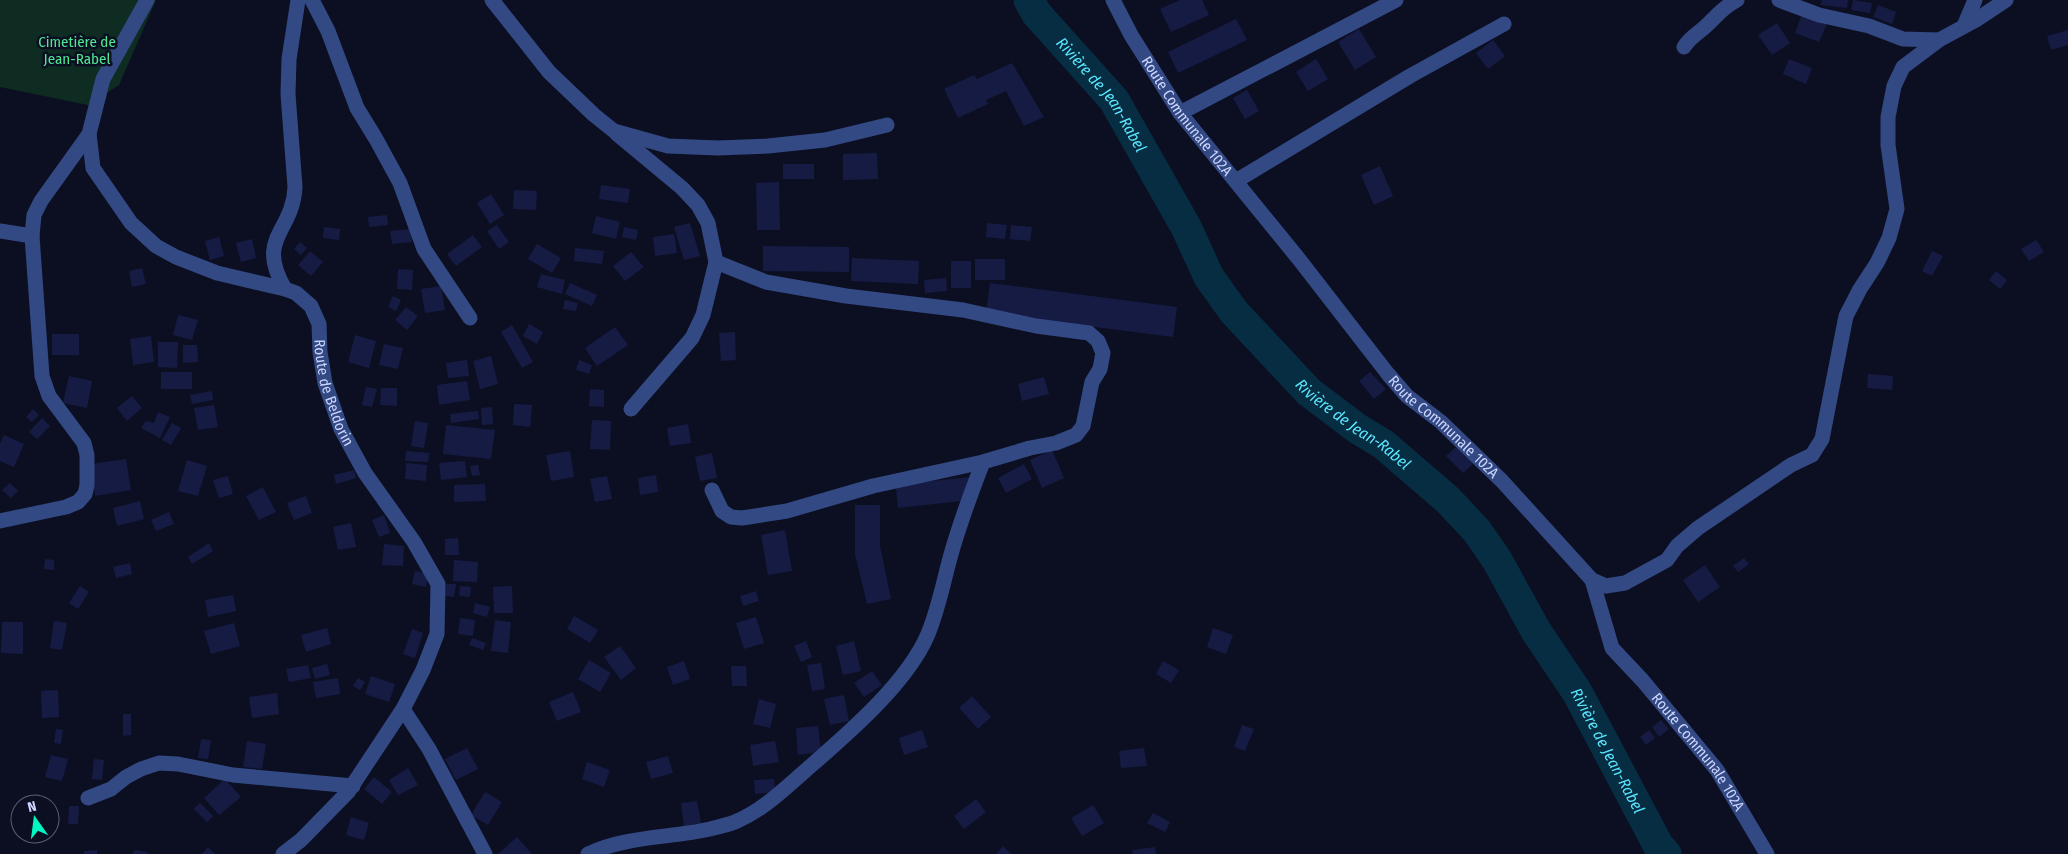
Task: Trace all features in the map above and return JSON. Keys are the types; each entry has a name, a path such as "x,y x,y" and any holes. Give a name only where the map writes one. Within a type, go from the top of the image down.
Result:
{"street":[{"name":"Route de Beldorin","path":"147,0 103,79 88,134 93,168 131,223 156,246 176,257 216,273 296,293 311,306 319,324 320,352 325,383 341,429 365,474 414,542 438,584 437,634 424,670 403,709 353,786 301,840 284,854"},
{"path":"285,289 274,269 272,256 274,243 295,200 288,85 289,59 298,0"},
{"path":"312,0 328,31 357,108 376,138 400,184 424,249 470,318"},
{"path":"492,0 549,72 594,115 682,188 698,205 708,223 716,262 703,315 692,338 631,409"},
{"name":"Route Communale 102A","path":"1113,0 1131,35 1180,113 1388,374 1407,396 1441,422 1502,481 1592,580 1612,648 1643,681 1717,770 1768,854"},
{"path":"1180,113 1396,0"},
{"path":"1684,47 1688,40 1707,26 1722,8 1737,0"},
{"path":"1779,0 1820,14 1869,26 1903,39 1939,40"},
{"path":"1964,26 1975,0"},
{"path":"1592,580 1606,586 1625,583 1667,560 1677,546 1698,528 1791,465 1812,455 1822,439 1846,316 1877,264 1889,238 1897,209 1888,145 1888,117 1894,86 1903,67 1939,40 2006,0"},
{"path":"1236,181 1410,76 1504,24"},
{"path":"614,131 668,146 718,148 825,140 887,125"},
{"path":"0,521 66,507 78,502 88,485 87,455 84,443 49,396 42,376 32,236 34,215 41,201 88,134"},
{"path":"0,231 32,236"},
{"path":"712,490 722,511 731,517 758,516 787,512 892,481 982,462 1030,448 1056,443 1076,435 1083,426 1092,382 1100,369 1103,353 1098,341 1089,333 1036,326 963,310 846,296 791,287 766,282 716,262"},
{"path":"588,854 598,849 621,843 692,833 733,823 758,811 834,747 896,683 915,658 927,635 942,593 965,510 982,462"},
{"path":"403,709 429,748 456,803 485,854"},
{"path":"88,798 111,789 126,777 141,769 159,763 178,764 233,775 353,786"}],"green space":[{"name":"Cimetière de Jean-Rabel","path":"0,0 156,0 119,85 88,105 0,87"}],"building":[{"path":"1180,0 1202,0 1209,15 1171,32 1160,9"},
{"path":"1822,0 1848,0 1847,8 1821,5"},
{"path":"1853,0 1872,3 1870,13 1851,10"},
{"path":"1878,5 1896,12 1892,24 1873,17"},
{"path":"1802,14 1827,24 1819,42 1795,33"},
{"path":"1236,19 1247,40 1178,73 1168,52"},
{"path":"1777,23 1790,43 1772,55 1758,35"},
{"path":"1359,29 1376,57 1355,70 1338,42"},
{"path":"2068,30 2068,45 2051,50 2047,36"},
{"path":"1493,40 1505,56 1488,69 1476,53"},
{"path":"1316,59 1328,79 1308,91 1296,72"},
{"path":"1789,59 1812,68 1806,84 1783,74"},
{"path":"1012,63 1044,117 1024,126 1006,91 986,100 988,104 958,118 944,89 974,75 977,79"},
{"path":"1247,90 1259,111 1245,119 1233,98"},
{"path":"877,153 878,179 843,180 843,154"},
{"path":"783,164 814,164 814,179 783,179"},
{"path":"1380,166 1393,196 1374,205 1361,175"},
{"path":"779,182 780,230 757,230 756,183"},
{"path":"601,185 630,189 628,203 599,199"},
{"path":"514,190 537,191 536,210 513,209"},
{"path":"491,194 504,215 490,224 477,203"},
{"path":"387,215 388,225 369,227 368,217"},
{"path":"596,216 620,222 616,239 592,233"},
{"path":"690,223 700,256 684,260 674,227"},
{"path":"987,223 1007,225 1005,239 986,237"},
{"path":"497,225 509,242 499,249 487,231"},
{"path":"1011,225 1032,227 1030,241 1010,239"},
{"path":"324,227 340,229 339,240 323,238"},
{"path":"624,227 638,230 636,240 622,237"},
{"path":"411,229 412,242 392,244 390,231"},
{"path":"674,234 677,253 655,256 653,237"},
{"path":"473,235 482,247 456,266 447,254"},
{"path":"219,237 224,256 210,260 205,241"},
{"path":"252,239 256,258 241,262 236,243"},
{"path":"2036,240 2044,252 2029,261 2021,249"},
{"path":"300,242 307,248 301,255 294,249"},
{"path":"537,244 561,258 552,273 528,259"},
{"path":"763,246 849,247 849,272 763,271"},
{"path":"575,248 604,251 602,264 574,261"},
{"path":"310,251 323,262 311,276 298,265"},
{"path":"1932,251 1943,256 1932,276 1922,271"},
{"path":"631,252 644,267 625,281 613,266"},
{"path":"852,258 919,261 918,284 851,281"},
{"path":"975,259 1005,259 1005,280 975,280"},
{"path":"951,261 971,261 971,288 951,288"},
{"path":"142,268 146,284 132,287 129,271"},
{"path":"398,269 413,270 412,290 397,289"},
{"path":"1996,271 2007,280 2000,289 1989,280"},
{"path":"541,274 565,280 562,294 537,287"},
{"path":"946,278 947,291 925,293 924,280"},
{"path":"570,283 597,295 592,306 565,294"},
{"path":"990,283 1177,307 1173,337 986,313"},
{"path":"441,286 445,310 425,313 421,289"},
{"path":"393,296 401,300 396,311 388,307"},
{"path":"565,300 578,303 576,311 563,309"},
{"path":"406,307 418,316 407,330 395,320"},
{"path":"178,315 198,320 192,340 173,335"},
{"path":"529,324 543,332 537,344 523,336"},
{"path":"512,325 533,362 522,368 501,332"},
{"path":"615,327 628,345 597,366 585,348"},
{"path":"735,332 736,360 721,361 719,333"},
{"path":"52,334 79,334 79,355 52,355"},
{"path":"355,335 376,341 369,368 348,362"},
{"path":"151,336 154,362 133,365 130,339"},
{"path":"158,342 178,342 177,368 158,367"},
{"path":"384,344 403,348 398,369 379,365"},
{"path":"183,345 197,345 198,362 183,363"},
{"path":"491,356 498,384 480,389 473,361"},
{"path":"467,360 469,376 448,378 446,363"},
{"path":"579,360 592,365 589,374 576,370"},
{"path":"161,372 192,372 192,389 161,389"},
{"path":"1370,372 1386,389 1374,399 1359,381"},
{"path":"1868,374 1893,376 1892,390 1867,388"},
{"path":"69,376 92,381 87,408 63,403"},
{"path":"1044,377 1049,394 1022,401 1018,384"},
{"path":"467,381 470,400 439,405 437,385"},
{"path":"366,387 377,389 372,407 362,405"},
{"path":"381,388 397,388 397,406 380,405"},
{"path":"590,389 604,390 604,407 589,406"},
{"path":"212,391 213,400 192,404 190,395"},
{"path":"132,396 142,408 127,421 117,408"},
{"path":"514,404 532,405 530,427 513,425"},
{"path":"214,405 218,427 198,430 194,408"},
{"path":"492,407 493,424 482,425 481,408"},
{"path":"33,409 39,415 32,422 26,417"},
{"path":"478,411 479,419 451,423 450,414"},
{"path":"158,412 170,417 160,438 141,428 146,421 154,423"},
{"path":"42,418 50,426 37,439 29,432"},
{"path":"592,420 611,421 610,450 590,449"},
{"path":"415,421 428,423 424,448 411,446"},
{"path":"172,423 181,428 171,445 162,440"},
{"path":"688,424 691,443 670,446 667,428"},
{"path":"446,425 495,430 491,459 443,454"},
{"path":"4,435 24,444 14,467 0,461 0,444"},
{"path":"1456,447 1473,464 1463,473 1446,456"},
{"path":"1052,450 1064,478 1042,488 1030,460"},
{"path":"406,451 429,453 428,462 405,461"},
{"path":"570,451 574,477 551,481 546,455"},
{"path":"712,453 717,478 700,481 695,457"},
{"path":"126,459 131,490 95,496 91,464"},
{"path":"187,460 207,466 198,496 178,491"},
{"path":"465,461 467,477 441,480 439,463"},
{"path":"406,463 427,465 426,481 405,479"},
{"path":"1024,464 1032,479 1006,493 998,478"},
{"path":"478,465 480,475 472,476 470,466"},
{"path":"354,470 356,478 336,484 334,475"},
{"path":"656,475 658,492 640,495 638,478"},
{"path":"228,476 233,494 219,498 213,480"},
{"path":"607,476 612,499 595,502 590,479"},
{"path":"972,477 961,501 898,508 896,488 911,483"},
{"path":"10,483 18,491 11,498 2,490"},
{"path":"485,484 486,501 454,502 454,485"},
{"path":"263,487 276,512 259,520 246,496"},
{"path":"306,496 312,513 294,520 287,503"},
{"path":"140,501 144,519 117,526 113,508"},
{"path":"855,505 880,505 880,546 891,599 867,604 855,554"},
{"path":"169,512 174,524 156,531 151,520"},
{"path":"384,515 390,533 379,537 372,520"},
{"path":"351,523 356,547 338,550 333,527"},
{"path":"785,530 792,571 768,575 761,535"},
{"path":"458,538 459,555 445,555 445,539"},
{"path":"209,543 213,551 192,564 188,557"},
{"path":"384,544 404,546 403,566 382,565"},
{"path":"1744,558 1749,564 1738,572 1733,566"},
{"path":"45,559 54,560 54,570 44,569"},
{"path":"454,560 478,562 477,582 453,581"},
{"path":"130,563 132,574 116,578 113,567"},
{"path":"1705,565 1720,587 1698,602 1683,580"},
{"path":"415,571 429,574 426,587 412,584"},
{"path":"446,584 456,584 454,597 445,596"},
{"path":"80,586 89,592 78,609 69,603"},
{"path":"460,586 471,587 470,597 459,596"},
{"path":"512,586 513,613 494,613 493,587"},
{"path":"756,591 759,601 743,606 740,596"},
{"path":"233,595 236,611 208,617 205,600"},
{"path":"475,603 490,607 487,617 473,613"},
{"path":"574,616 598,630 590,643 567,629"},
{"path":"756,617 764,643 744,649 736,623"},
{"path":"460,618 475,620 473,636 458,634"},
{"path":"495,620 511,622 508,653 491,651"},
{"path":"54,621 67,623 62,650 50,648"},
{"path":"2,622 23,622 23,654 1,653"},
{"path":"234,623 240,646 211,654 204,631"},
{"path":"327,628 331,644 306,652 301,635"},
{"path":"1213,628 1233,635 1226,654 1207,647"},
{"path":"412,629 423,633 415,658 403,654"},
{"path":"472,638 486,643 483,650 469,645"},
{"path":"806,641 812,657 801,662 794,646"},
{"path":"854,641 861,671 843,675 836,646"},
{"path":"620,646 636,668 621,680 604,657"},
{"path":"589,660 611,673 600,692 578,679"},
{"path":"684,661 690,679 673,685 667,667"},
{"path":"1163,661 1179,670 1171,683 1156,674"},
{"path":"821,663 825,689 812,691 807,665"},
{"path":"327,664 330,675 315,679 312,668"},
{"path":"308,665 311,678 289,682 286,669"},
{"path":"731,666 746,666 747,686 732,686"},
{"path":"872,671 882,685 864,697 854,683"},
{"path":"371,676 395,684 389,702 365,694"},
{"path":"338,678 340,694 316,698 313,682"},
{"path":"358,678 365,682 360,690 353,686"},
{"path":"58,690 59,717 42,718 41,691"},
{"path":"573,692 581,712 557,721 549,702"},
{"path":"277,693 279,714 252,718 249,697"},
{"path":"844,695 849,721 830,725 824,699"},
{"path":"972,696 991,717 978,729 959,708"},
{"path":"759,699 776,704 770,728 753,724"},
{"path":"123,714 131,714 131,735 123,736"},
{"path":"1661,720 1669,729 1659,737 1652,727"},
{"path":"1242,725 1254,729 1245,751 1234,747"},
{"path":"818,726 821,752 798,755 796,728"},
{"path":"56,729 63,730 61,744 54,743"},
{"path":"922,730 928,747 904,755 899,738"},
{"path":"1649,730 1655,738 1646,745 1640,737"},
{"path":"201,739 211,740 208,759 198,758"},
{"path":"247,741 266,744 262,769 243,767"},
{"path":"775,741 779,762 753,766 750,745"},
{"path":"467,748 478,769 456,780 445,759"},
{"path":"1144,748 1147,766 1121,768 1119,751"},
{"path":"51,755 68,759 62,781 45,777"},
{"path":"668,756 673,773 651,779 646,762"},
{"path":"94,759 104,760 102,780 92,779"},
{"path":"587,762 610,770 604,787 582,779"},
{"path":"408,768 418,785 398,795 389,780"},
{"path":"374,777 392,792 382,804 364,789"},
{"path":"225,779 241,797 219,815 204,798"},
{"path":"774,779 775,792 755,794 754,780"},
{"path":"485,792 502,802 488,825 471,815"},
{"path":"976,799 986,812 964,829 954,816"},
{"path":"697,801 701,823 684,826 681,803"},
{"path":"200,803 213,816 207,822 194,809"},
{"path":"1093,805 1104,823 1082,836 1071,818"},
{"path":"69,806 79,806 78,824 68,824"},
{"path":"1153,813 1170,822 1165,832 1147,823"},
{"path":"351,817 369,823 364,840 346,835"},
{"path":"517,837 532,854 498,854"},
{"path":"1003,846 1011,854 996,854"},
{"path":"208,847 215,854 202,854"},
{"path":"1155,847 1156,854 1133,854 1132,850"},
{"path":"97,850 97,854 84,854 84,851"},
{"path":"135,850 148,852 147,854 132,854"}],"waterway":[{"name":"Rivière de Jean-Rabel","path":"1029,0 1036,13 1114,100 1186,227 1209,277 1234,312 1309,392 1358,429 1383,444 1448,500 1477,531 1497,560 1536,631 1577,692 1658,845 1666,854"}]}
